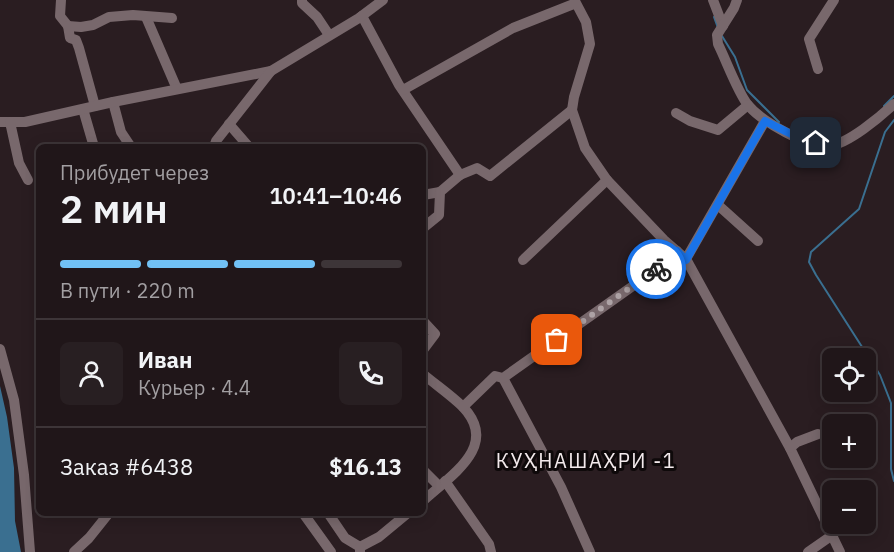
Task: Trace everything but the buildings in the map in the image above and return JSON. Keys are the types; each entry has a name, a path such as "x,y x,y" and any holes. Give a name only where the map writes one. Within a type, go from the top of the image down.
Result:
{"street":[{"path":"61,0 60,16 69,26 70,38 76,40 96,106"},
{"path":"302,0 302,3 317,17 329,35"},
{"path":"28,180 19,163 5,122 25,122 270,71 362,16 383,0"},
{"path":"713,0 721,30"},
{"path":"737,0 721,30 718,44 748,105 765,121 803,140 829,146 874,123 894,104"},
{"path":"818,69 808,39 834,0"},
{"path":"403,90 513,28 576,3 586,22 590,44 572,110 585,148 607,180 686,260 790,448 840,552"},
{"path":"69,26 93,25 109,17 133,15 172,18"},
{"path":"362,16 403,90 459,175"},
{"path":"146,17 177,89"},
{"path":"216,144 270,71"},
{"path":"113,102 122,132 129,144"},
{"path":"676,113 690,121 718,130 748,105"},
{"path":"83,109 93,144"},
{"path":"426,194 440,192 459,175 477,168 490,176 572,110"},
{"path":"686,260 765,121"},
{"path":"229,124 246,144"},
{"path":"523,260 607,180"},
{"path":"426,226 439,215 440,192"},
{"path":"718,205 758,241"},
{"path":"503,378 647,276 677,251"},
{"path":"426,324 435,334 426,346"},
{"path":"0,349 14,400 24,475 30,552"},
{"path":"463,407 495,376 503,378 547,459 590,552"},
{"path":"426,377 463,407 477,428 476,445 470,458 426,498"},
{"path":"790,448 797,442 818,434"},
{"path":"426,472 442,483 489,544 491,552"},
{"path":"74,552 107,516"},
{"path":"305,516 331,552"},
{"path":"330,516 345,538 360,549 404,516"},
{"path":"808,552 831,536"}],"water":[{"path":"0,386 14,468 15,521 21,552 0,552"}],"waterway":[{"path":"714,17 718,28"},
{"path":"722,36 735,57 747,90 779,122"},
{"path":"884,106 894,96"},
{"path":"894,120 885,132 859,209 811,252 809,262 880,375 891,403 891,469 894,481"},
{"path":"811,138 835,139"}],"way so far":[{"path":"557,340 656,269"}],"district":[{"name":"КУҲНАШАҲРИ -1","path":"586,461"}],"route":[{"path":"656,269 677,251 686,260 765,121 803,140 816,143"}]}
